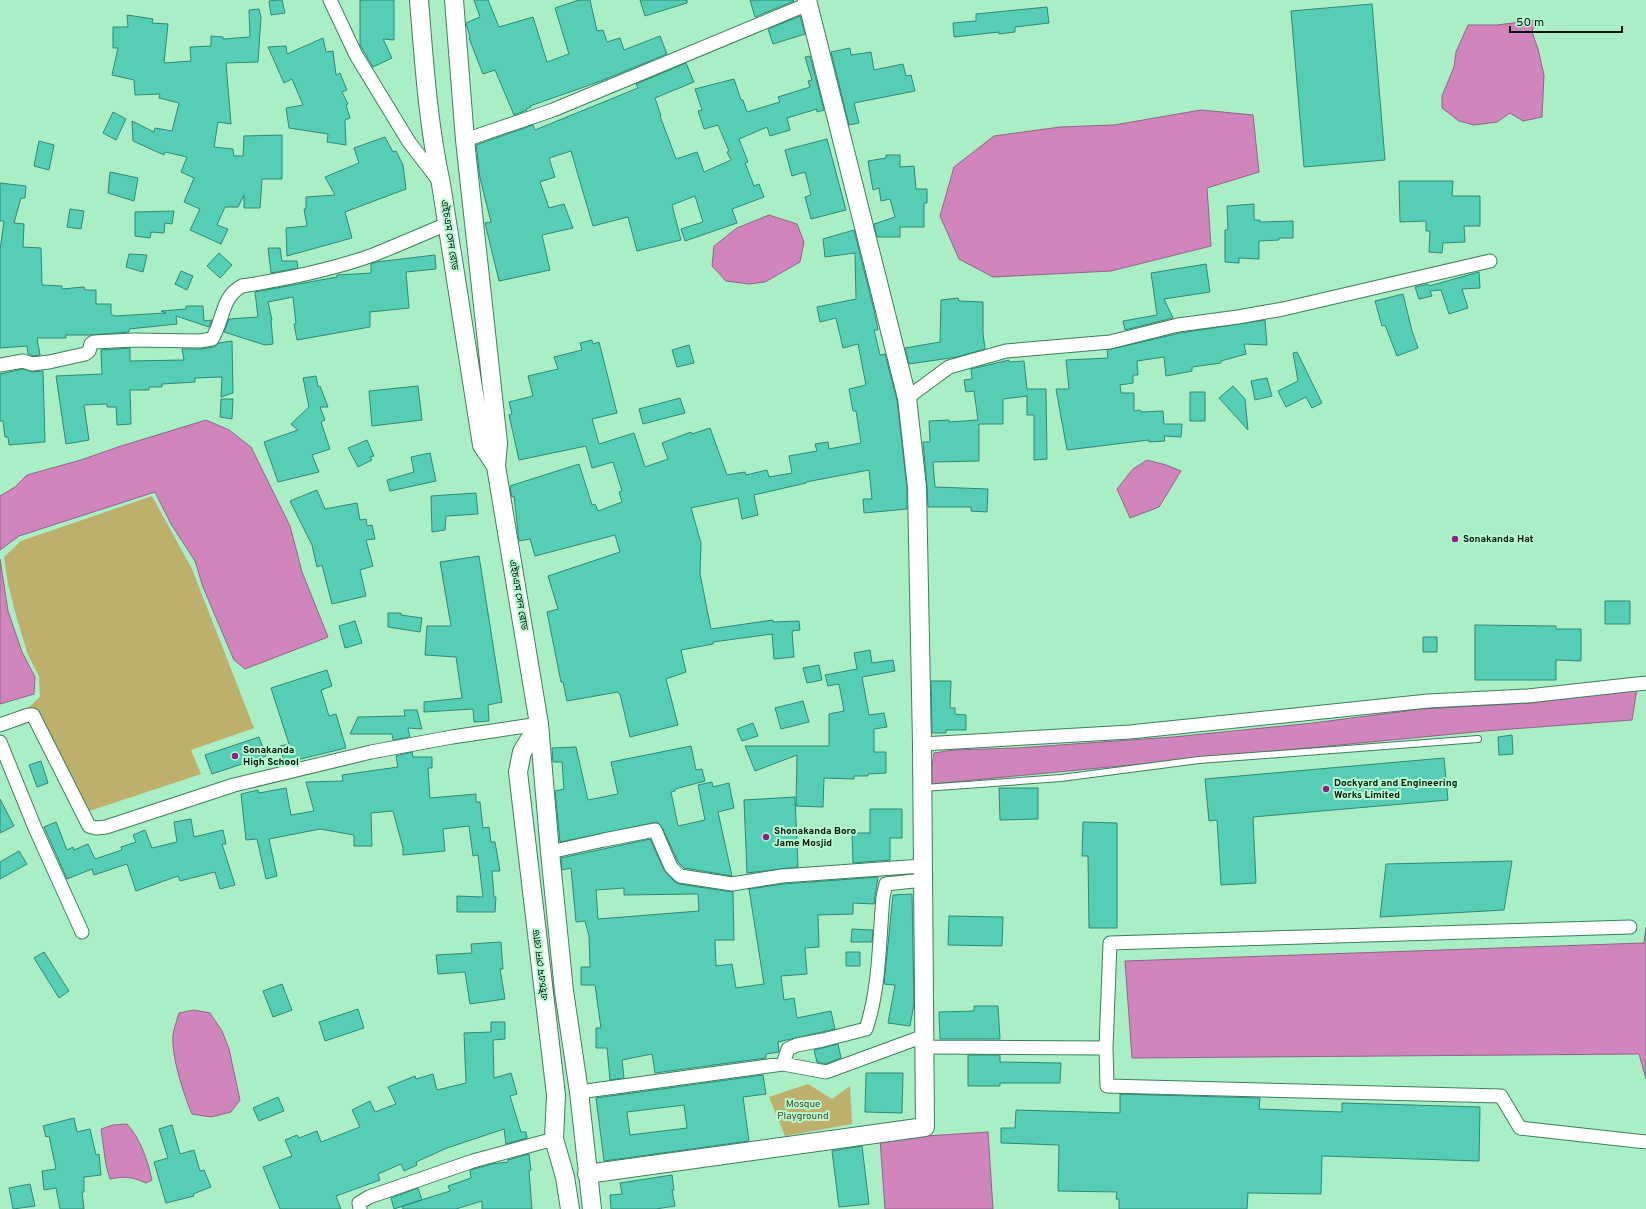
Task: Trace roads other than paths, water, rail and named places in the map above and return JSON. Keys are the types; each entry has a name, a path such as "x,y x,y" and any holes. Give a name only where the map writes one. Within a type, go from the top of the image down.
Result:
{"main road":[{"name":"এইচএম সেন রোড","path":"419,0 423,54 433,144 482,445 496,466"},
{"name":"এইচএম সেন রোড","path":"454,0 465,140 498,443 496,466 539,724 564,991 579,1092 592,1209"},
{"path":"588,1174 925,1127 922,744 916,487 907,398 808,2"},
{"path":"442,192 472,196"},
{"name":"এইচএম সেন রোড","path":"539,724 522,752 518,772 556,1095 554,1139 565,1177 570,1209"}],"street":[{"path":"330,0 356,55 409,142 442,192"},
{"path":"465,140 553,110 808,2"},
{"path":"0,365 23,361 32,364 49,362 85,354 89,351 91,344 94,342 212,339 228,296 242,286 309,274 341,265 374,254 447,224"},
{"path":"907,398 949,367 1006,351 1110,342 1178,325 1283,309 1490,261"},
{"path":"922,744 1130,732 1428,701 1528,696 1646,683"},
{"path":"0,725 28,715 33,715 89,826 96,828 106,827 234,785 371,752 452,737 539,724"},
{"path":"0,742 35,828 82,932"},
{"path":"550,852 655,830 671,867 677,874 686,878 732,884 782,876 923,873"},
{"path":"783,1064 788,1049 797,1045 866,1029 872,1012 876,986 883,897 886,884 923,873"},
{"path":"1630,927 1110,943 1106,1048 1107,1086 1501,1096 1520,1128 1646,1142"},
{"path":"579,1092 783,1064 826,1072 924,1042 1106,1048"},
{"path":"360,1209 360,1201 369,1197 473,1161 554,1139"}],"lane":[{"path":"922,788 1061,778 1199,760 1478,739"}],"place":[{"name":"Sonakanda Hat","path":"1455,539"},
{"name":"Sonakanda High School","path":"235,756"},
{"name":"Dockyard and Engineering Works Limited","path":"1326,789"},
{"name":"Shonakanda Boro Jame Mosjid","path":"766,837"}],"park label":[{"name":"Mosque Playground","path":"803,1110"}]}
